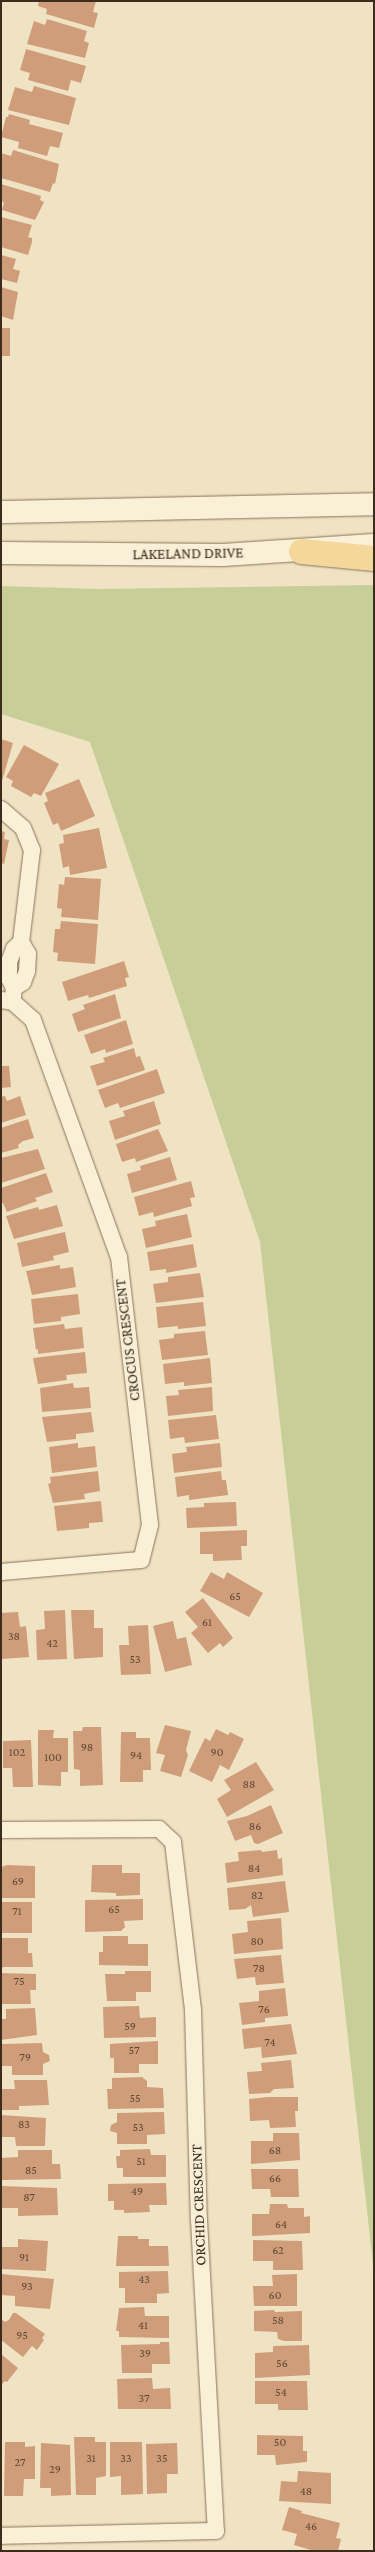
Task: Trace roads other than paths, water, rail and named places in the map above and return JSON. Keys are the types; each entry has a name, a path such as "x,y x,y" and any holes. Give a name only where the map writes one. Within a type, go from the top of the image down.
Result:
{"main road":[{"path":"1,512 374,504"},
{"name":"LAKELAND DRIVE","path":"1,553 128,555 301,551 374,545"},
{"path":"301,551 374,558"}],"street":[{"name":"CROCUS CRESCENT","path":"1,809 23,828 32,850 21,942 14,949 9,962 10,996 33,1020 103,1210 118,1257 150,1525 141,1560 1,1572"},
{"name":"ORCHID CRESCENT","path":"1,1830 159,1829 173,1842 193,2010 199,2220 216,2531 1,2536"}]}
